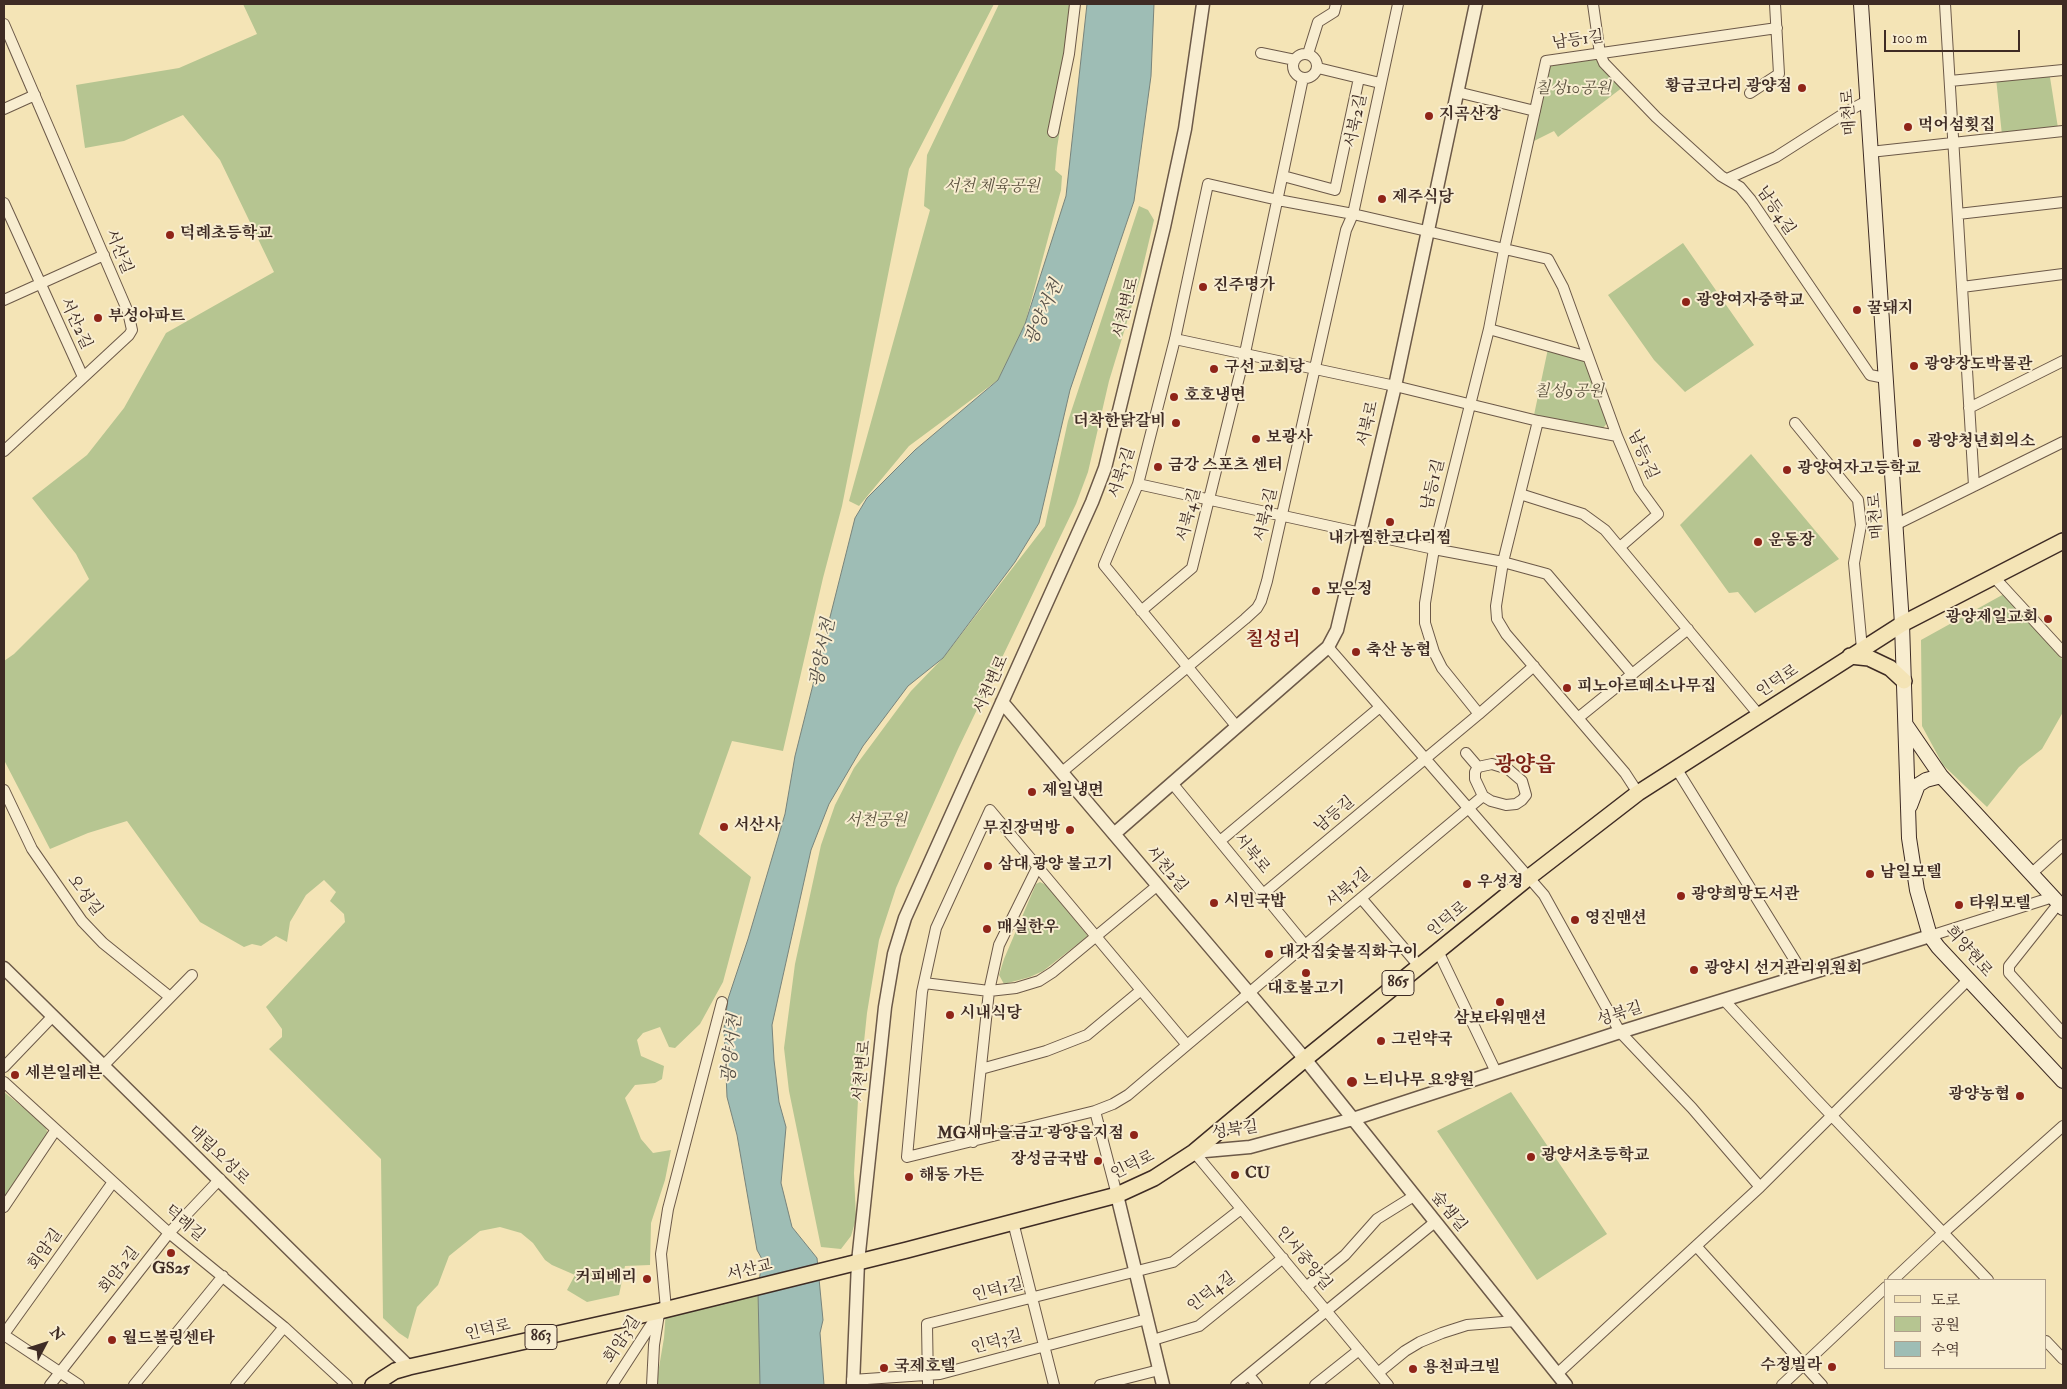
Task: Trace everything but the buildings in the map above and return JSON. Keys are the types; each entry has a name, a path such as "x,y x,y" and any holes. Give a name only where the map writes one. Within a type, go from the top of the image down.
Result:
{"main road":[{"name":"매천로","path":"1861,4 1902,624 1906,724"},
{"name":"인덕로","path":"837,1268 1117,1195 1154,1178 1194,1152 1419,966 1638,793 1902,624 2063,540"},
{"path":"1856,652 1890,668 1904,681"},
{"path":"1906,724 1940,776 2058,903"},
{"name":"희양현로","path":"1906,724 1909,838 1917,890 1930,936 1968,980 2063,1081"},
{"path":"1908,811 1918,786 1926,780 1940,776"},
{"name":"서산교","path":"666,1309 837,1268"},
{"name":"인덕로","path":"373,1385 395,1371 409,1367 666,1309"}],"street":[{"path":"1053,132 1069,54 1076,4"},
{"name":"서천변로","path":"853,1383 858,1262 885,1007 894,954 905,918 1092,502 1105,468 1164,226 1184,129 1203,4"},
{"path":"1308,54 1318,22 1334,12 1336,4"},
{"name":"서북2길","path":"1062,772 1256,608 1267,581 1346,230 1353,214 1398,4"},
{"name":"서북로","path":"1114,834 1328,647 1337,630 1395,386 1476,4"},
{"path":"1593,4 1600,54"},
{"path":"1750,93 1779,74 1775,4"},
{"path":"1945,4 1974,486"},
{"name":"서산길","path":"4,24 104,255 130,318 132,330 4,451"},
{"name":"남등1길","path":"1479,714 1442,668 1434,652 1426,623 1424,603 1434,549 1489,329 1504,250 1546,61 1777,28"},
{"path":"1261,54 1295,60"},
{"path":"1308,54 1317,61 1318,68 1311,77 1303,78 1294,71 1295,60 1301,55 1308,54"},
{"name":"남등4길","path":"1600,54 1604,63 1656,117 1720,176 1740,187 1752,200 1870,375 1885,378"},
{"path":"1318,68 1380,83"},
{"path":"1950,81 2063,70"},
{"name":"서북4길","path":"1141,611 1192,568 1245,353 1303,78"},
{"path":"1283,176 1335,190 1359,78"},
{"path":"1457,92 1535,112"},
{"path":"4,109 35,95"},
{"path":"1727,179 1776,157 1867,100"},
{"path":"1870,152 2063,132"},
{"name":"서북3길","path":"1237,727 1104,565 1138,484 1175,339 1208,184 1278,200"},
{"path":"1278,200 1353,214 1504,250"},
{"path":"1958,214 2063,202"},
{"name":"서산2길","path":"4,203 83,378"},
{"name":"남등3길","path":"1504,250 1548,259 1563,287 1616,436 1639,488 1658,514 1620,547"},
{"path":"4,300 104,255"},
{"path":"1962,287 2063,274"},
{"path":"1489,329 1588,357"},
{"path":"1175,339 1395,386 1538,421 1616,436"},
{"path":"1969,408 2063,361"},
{"path":"1538,421 1504,562 1496,606 1497,619 1506,634 1625,773 1638,793"},
{"path":"1795,423 1858,500 1861,525 1854,563 1856,652"},
{"path":"1895,526 2063,442"},
{"path":"1138,484 1434,549 1504,562 1547,574 1632,674"},
{"path":"1520,494 1583,514 1605,530 1759,715"},
{"path":"1994,576 2063,652"},
{"path":"1578,718 1688,629"},
{"path":"1328,647 1544,895 1620,1032 1692,1108 1760,1187"},
{"name":"남등길","path":"1263,894 1534,666"},
{"name":"서천2길","path":"1002,702 1305,1059"},
{"path":"1220,841 1380,707"},
{"path":"1466,752 1478,767"},
{"path":"1492,764 1508,769 1522,781 1526,789 1526,795 1516,804 1498,804 1483,796 1475,779 1475,772 1478,767 1492,764"},
{"path":"1676,768 1804,975"},
{"name":"서북로","path":"1172,783 1305,945"},
{"name":"오성길","path":"4,790 32,849 82,921 103,943 170,997"},
{"name":"서북1길","path":"924,983 907,1157 1094,1112 1128,1095 1483,796"},
{"path":"1158,885 1096,936 1052,972 1039,981 1016,988 990,991 924,983 936,928 990,810 1096,936 1140,991 1187,1045"},
{"path":"2031,874 2063,845"},
{"path":"973,1142 990,991 999,945 1037,868"},
{"path":"1362,898 1419,966"},
{"path":"2058,903 2009,966 2009,973 2063,1033"},
{"name":"성북길","path":"1194,1152 1250,1147 1353,1119 1620,1032 1930,936 2058,903"},
{"path":"1438,951 1496,1072"},
{"name":"대림오성로","path":"4,968 409,1367"},
{"path":"103,1066 192,975"},
{"path":"1561,1382 1968,980"},
{"path":"981,1069 1046,1051 1087,1035 1140,991"},
{"path":"1724,1000 1831,1116 1987,1279"},
{"path":"652,1385 654,1345 666,1309 661,1254 668,1209 722,1002"},
{"path":"4,1066 52,1017"},
{"name":"숲샘길","path":"1305,1059 1561,1382"},
{"name":"덕례길","path":"4,1082 169,1233 284,1328 347,1385"},
{"path":"1094,1112 1117,1195 1163,1385"},
{"path":"1894,1279 2063,1126"},
{"path":"4,1207 55,1130"},
{"name":"인서중앙길","path":"1194,1152 1388,1385"},
{"name":"회암2길","path":"50,1385 169,1233 220,1179"},
{"name":"회암길","path":"79,1385 4,1335 113,1182"},
{"path":"1306,1287 1346,1256 1377,1219 1414,1196"},
{"path":"1136,1271 1173,1262 1241,1209"},
{"path":"1013,1222 1054,1385"},
{"path":"1236,1385 1435,1222"},
{"path":"1697,1247 1822,1385"},
{"name":"인덕4길","path":"1153,1340 1199,1326 1282,1258"},
{"name":"인덕1길","path":"928,1380 927,1324 1136,1271"},
{"path":"134,1385 223,1276"},
{"path":"1782,1385 1884,1289"},
{"name":"회암3길","path":"612,1385 666,1309"},
{"name":"인덕3길","path":"853,1383 928,1380 1045,1346 1147,1320"},
{"path":"1378,1373 1405,1351 1442,1332 1467,1324 1515,1322"},
{"path":"236,1385 284,1328"},
{"path":"2047,1342 2063,1359"},
{"path":"1315,1385 1359,1350"},
{"path":"1107,1384 1159,1370"},
{"path":"1249,1375 1257,1385"}],"green space":[{"path":"243,4 994,4 909,169 842,506 823,578 783,751 732,741 699,834 751,877 723,982 700,1024 675,1048 669,1047 660,1027 643,1033 637,1040 641,1056 664,1066 662,1079 655,1083 635,1085 625,1098 641,1139 653,1153 671,1150 665,1180 651,1223 650,1265 625,1266 619,1295 587,1302 567,1290 575,1275 545,1260 533,1243 521,1233 500,1227 480,1231 449,1256 438,1285 417,1307 408,1339 383,1318 381,1159 269,1049 282,1037 282,1029 266,1007 345,922 344,914 330,901 336,892 324,880 306,895 290,922 287,942 276,936 261,946 252,944 244,947 200,922 127,821 88,833 50,849 4,760 4,661 14,654 89,579 76,554 32,498 87,455 124,408 166,333 274,272 220,160 183,115 124,141 85,148 76,85 179,68 257,34"},
{"name":"서천 체육공원","path":"999,4 1080,4 1057,148 1055,170 1062,176 1061,190 1025,324 998,380 909,446 859,506 849,501 930,210 924,206 927,155"},
{"name":"칠성10공원","path":"1598,59 1623,87 1558,137 1554,131 1532,142 1548,65"},
{"path":"2049,71 2058,128 2002,135 1996,78"},
{"name":"서천공원","path":"1139,206 1148,210 1154,220 1140,279 1109,381 1088,472 1076,504 958,749 917,840 896,888 879,940 867,1013 858,1100 854,1173 856,1219 851,1236 841,1249 821,1247 789,1091 784,1048 795,964 821,845 835,805 854,768 911,691 943,658 1045,526 1068,421"},
{"path":"1683,243 1754,345 1685,392 1654,360 1608,295"},
{"name":"칠성9공원","path":"1549,344 1585,355 1610,419 1601,431 1534,415"},
{"name":"운동장","path":"1751,454 1839,559 1755,613 1738,592 1729,593 1680,525"},
{"path":"2004,594 2063,660 2063,712 2042,749 2019,767 1987,807 1943,765 1922,726 1921,640"},
{"path":"1040,882 1046,885 1088,936 1043,971 1030,977 1004,984 999,975 1004,959 1036,884"},
{"path":"4,1092 45,1125 48,1135 4,1200"},
{"path":"1511,1092 1607,1234 1537,1280 1437,1131"},
{"path":"758,1291 761,1385 656,1385 664,1338 666,1309"}],"water":[{"name":"광양서천","path":"1087,4 1154,4 1151,76 1134,201 1070,390 1039,523 1015,562 943,658 908,686 863,746 829,804 811,850 772,1025 779,1102 786,1127 781,1183 792,1227 817,1258 823,1320 820,1333 824,1385 760,1385 758,1291 762,1259 757,1250 737,1135 727,1097 724,1028 728,999 785,814 795,756 855,518 867,498 915,450 998,380 1025,324 1066,196"}],"place":[{"name":"황금코다리 광양점","path":"1802,88"},
{"name":"지곡산장","path":"1429,116"},
{"name":"먹어섬횟집","path":"1908,127"},
{"name":"제주식당","path":"1382,199"},
{"name":"덕례초등학교","path":"170,235"},
{"name":"진주명가","path":"1203,287"},
{"name":"광양여자중학교","path":"1686,302"},
{"name":"꿀돼지","path":"1857,310"},
{"name":"부성아파트","path":"98,318"},
{"name":"광양장도박물관","path":"1914,366"},
{"name":"구선 교회당","path":"1214,369"},
{"name":"호호냉면","path":"1174,397"},
{"name":"더착한닭갈비","path":"1176,423"},
{"name":"보광사","path":"1256,439"},
{"name":"광양청년회의소","path":"1917,443"},
{"name":"금강 스포츠 센터","path":"1158,467"},
{"name":"광양여자고등학교","path":"1787,470"},
{"name":"내가찜한코다리찜","path":"1390,522"},
{"name":"운동장","path":"1758,542"},
{"name":"모은정","path":"1316,591"},
{"name":"광양제일교회","path":"2048,619"},
{"name":"축산 농협","path":"1356,652"},
{"name":"피노아르떼소나무집","path":"1567,688"},
{"name":"제일냉면","path":"1032,792"},
{"name":"서산사","path":"724,827"},
{"name":"무진장먹방","path":"1070,830"},
{"name":"삼대 광양 불고기","path":"988,866"},
{"name":"남일모텔","path":"1870,874"},
{"name":"우성정","path":"1467,884"},
{"name":"광양희망도서관","path":"1681,896"},
{"name":"시민국밥","path":"1214,903"},
{"name":"타워모텔","path":"1959,905"},
{"name":"영진맨션","path":"1575,920"},
{"name":"매실한우","path":"987,929"},
{"name":"대갓집숯불직화구이","path":"1269,954"},
{"name":"광양시 선거관리위원회","path":"1694,970"},
{"name":"대호불고기","path":"1306,973"},
{"name":"삼보타워맨션","path":"1500,1002"},
{"name":"시내식당","path":"950,1015"},
{"name":"그린약국","path":"1381,1041"},
{"name":"세븐일레븐","path":"15,1075"},
{"name":"느티나무 요양원","path":"1352,1082"},
{"name":"광양농협","path":"2020,1096"},
{"name":"MG새마을금고 광양읍지점","path":"1134,1135"},
{"name":"광양서초등학교","path":"1531,1157"},
{"name":"장성금국밥","path":"1098,1161"},
{"name":"CU","path":"1235,1175"},
{"name":"해동 가든","path":"909,1177"},
{"name":"GS25","path":"171,1253"},
{"name":"커피베리","path":"647,1279"},
{"name":"월드볼링센타","path":"112,1340"},
{"name":"수정빌라","path":"1832,1367"},
{"name":"국제호텔","path":"884,1368"},
{"name":"용천파크빌","path":"1413,1369"}],"district":[{"name":"칠성리","path":"1273,641"},
{"name":"광양읍","path":"1525,766"}]}
